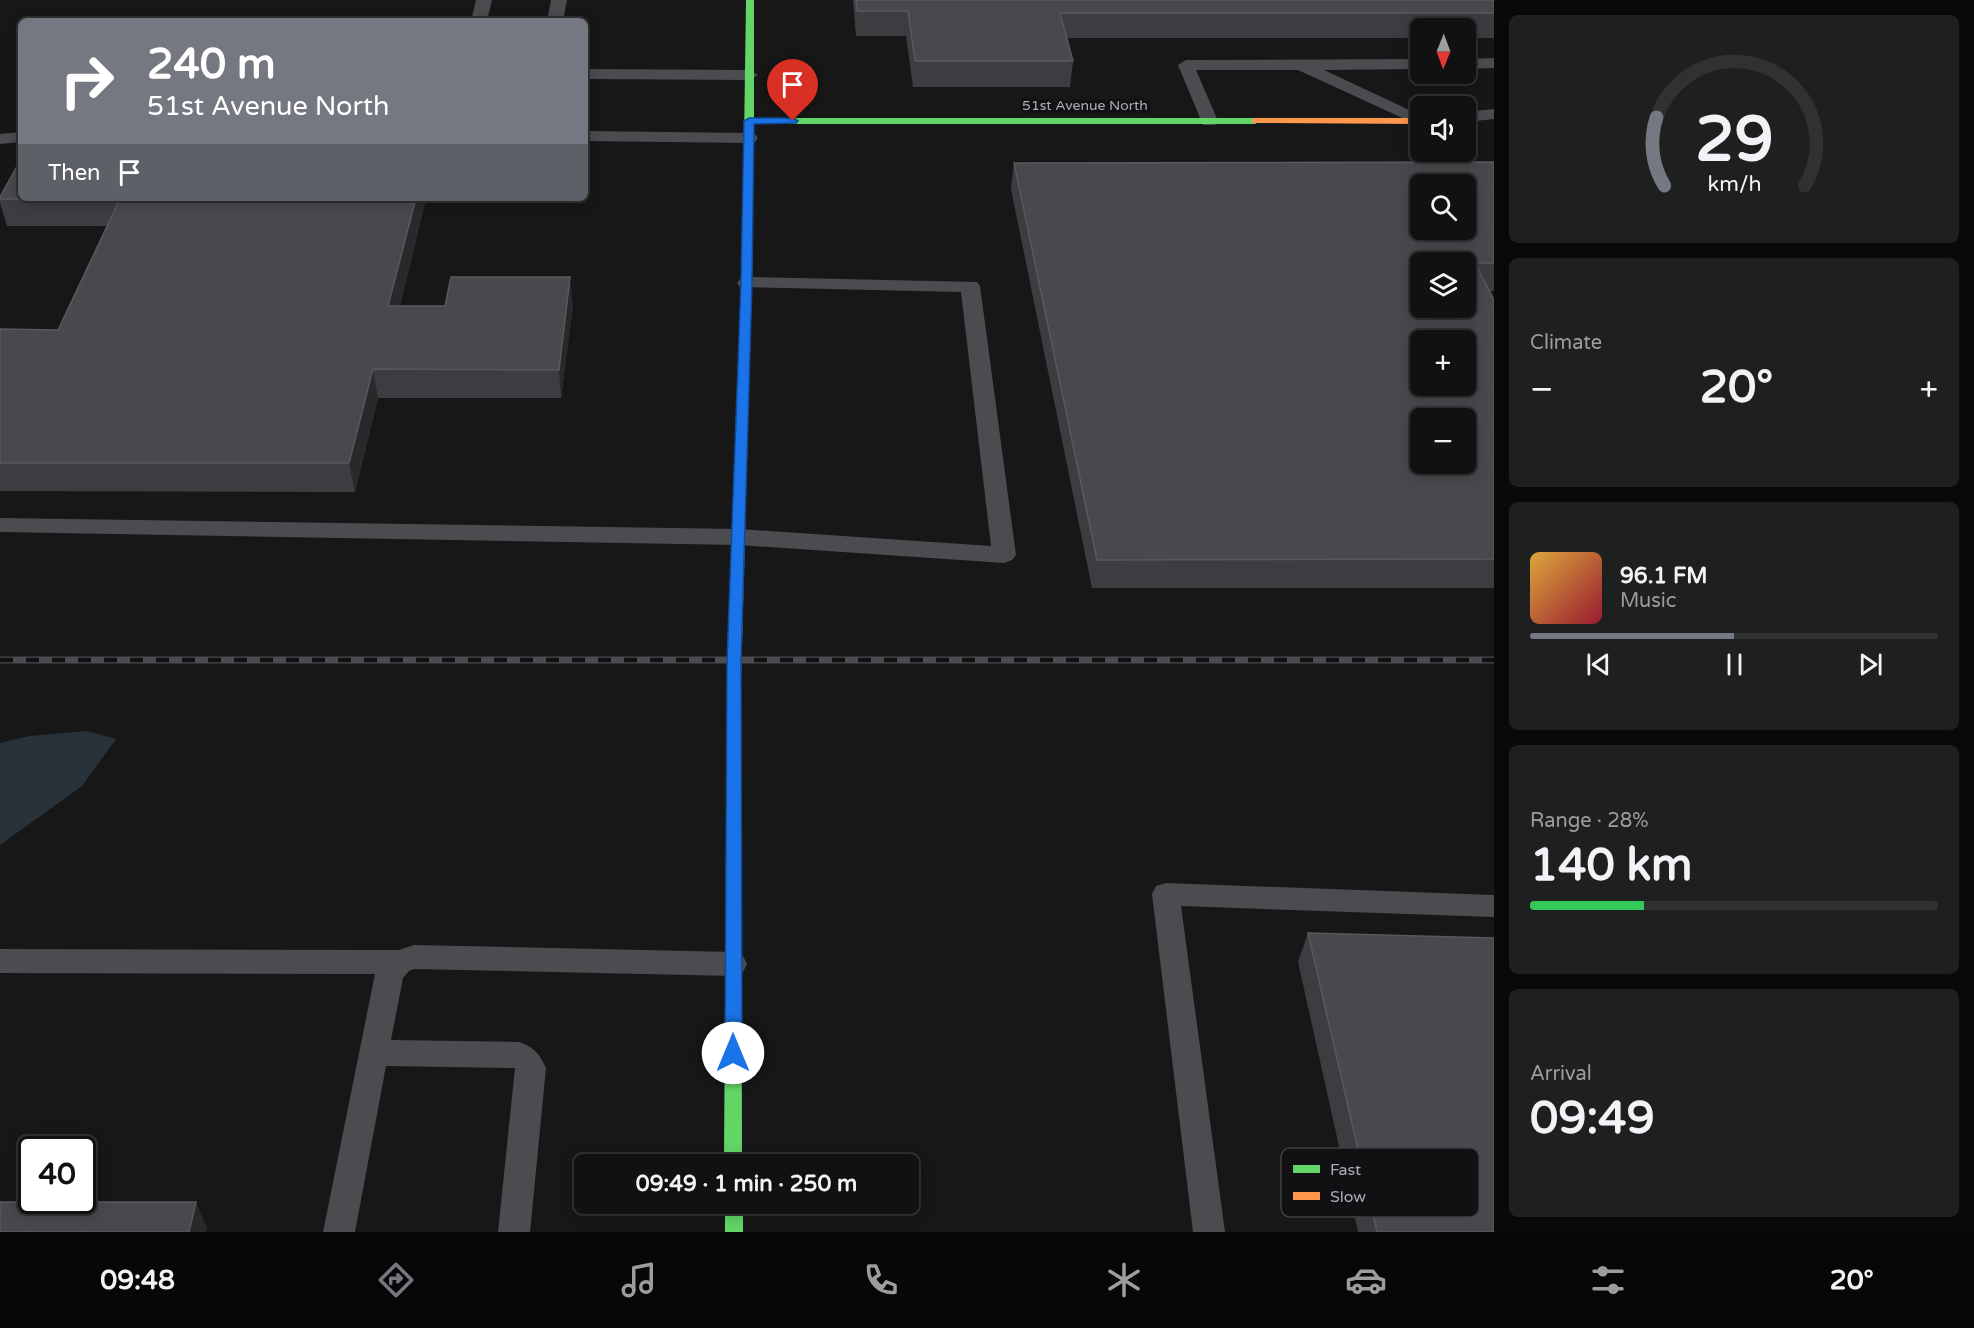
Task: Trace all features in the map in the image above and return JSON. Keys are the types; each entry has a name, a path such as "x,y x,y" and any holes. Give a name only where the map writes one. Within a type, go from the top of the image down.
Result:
{"street":[{"path":"734,1154 734,661 747,283 750,0"},
{"name":"51st Avenue North","path":"749,129 1209,121 1410,121"},
{"path":"734,1214 734,1232"}],"lane":[{"path":"480,18 484,0"},
{"path":"556,18 559,0"},
{"path":"1476,64 1494,63"},
{"path":"1209,121 1186,65 1410,64"},
{"path":"1301,65 1410,116"},
{"path":"588,74 750,75"},
{"path":"1476,116 1494,114"},
{"path":"588,136 749,129"},
{"path":"0,139 18,136"},
{"path":"0,525 738,537 1004,555 970,286 747,283"},
{"path":"1209,1232 1166,894 1494,906"},
{"path":"0,961 399,962 414,957 733,964"},
{"path":"339,1232 389,975 399,962"},
{"path":"373,1053 519,1055 526,1059 531,1068 514,1232"}],"shaded area":[{"path":"87,731 116,739 82,786 0,845 0,743 30,736"}],"building":[{"path":"856,0 1494,0 1494,13 1060,13 1073,61 915,61 908,11 857,11"},
{"path":"1494,162 1494,263 1476,263 1476,252 1410,252 1410,318 1476,318 1476,265 1494,300 1494,559 1097,560 1014,163"},
{"path":"18,164 18,199 0,199"},
{"path":"119,201 415,201 388,306 445,306 451,277 570,277 559,370 373,369 349,463 0,463 0,329 58,330"},
{"path":"1308,933 1494,938 1494,1232 1377,1232 1374,1217 1479,1217 1479,1148 1358,1148"},
{"path":"0,1202 18,1202 18,1214 96,1214 96,1202 196,1202 189,1232 0,1232"}],"railway":[{"path":"0,660 1494,660"}],"traffic: fast":[{"path":"747,281 750,0"},
{"path":"749,121 1255,121"},
{"path":"733,1154 734,680"},
{"path":"734,1214 734,1232"}],"traffic: slow":[{"path":"1255,121 1410,121"},
{"path":"734,680 747,281"}],"route":[{"path":"733,1053 734,661 747,283 749,121 793,121"}]}
